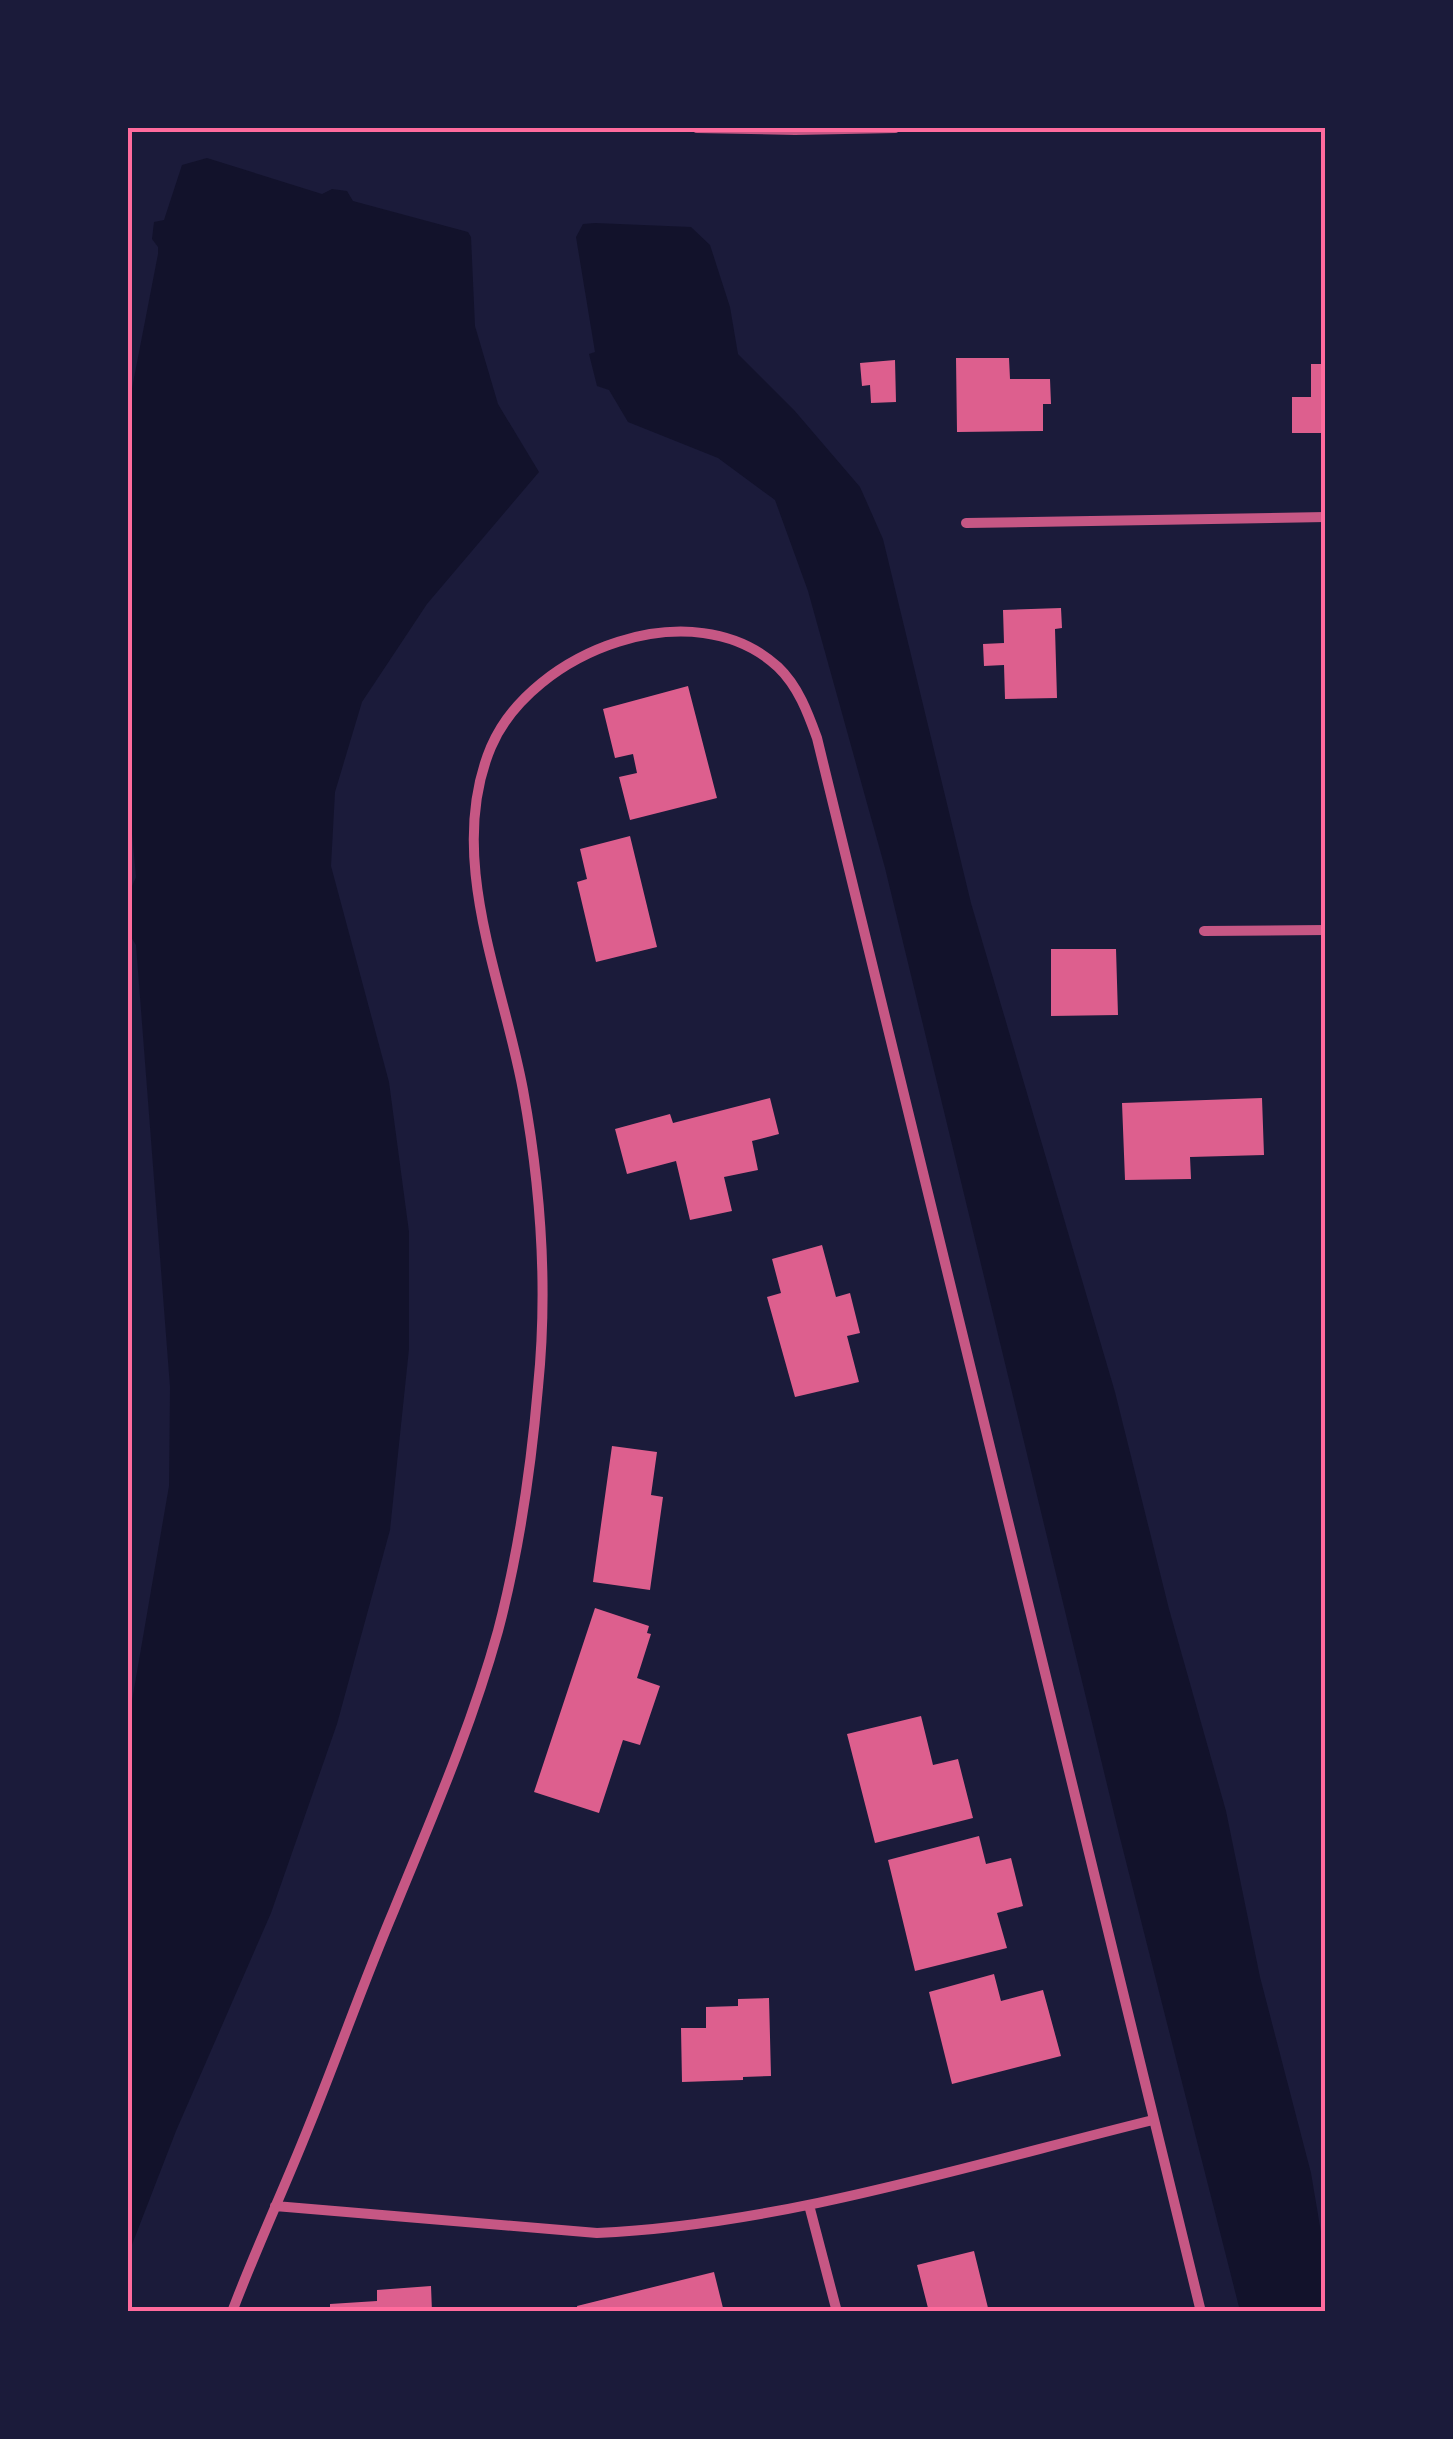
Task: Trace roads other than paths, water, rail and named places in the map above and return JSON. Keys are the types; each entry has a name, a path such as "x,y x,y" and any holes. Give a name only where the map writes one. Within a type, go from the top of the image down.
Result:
{"street":[{"path":"697,128 895,128"},
{"path":"966,523 1326,517"},
{"path":"232,2312 448,1783 497,1634 527,1484 543,1338 542,1240 524,1092 478,882 476,794 502,724 538,683 592,652 630,639 665,633 709,635 749,646 764,656 795,688 817,738 1200,2312"},
{"path":"1204,932 1326,930"},
{"path":"275,2206 597,2232 642,2230 809,2205 1153,2120"},
{"path":"809,2205 837,2312"}]}
